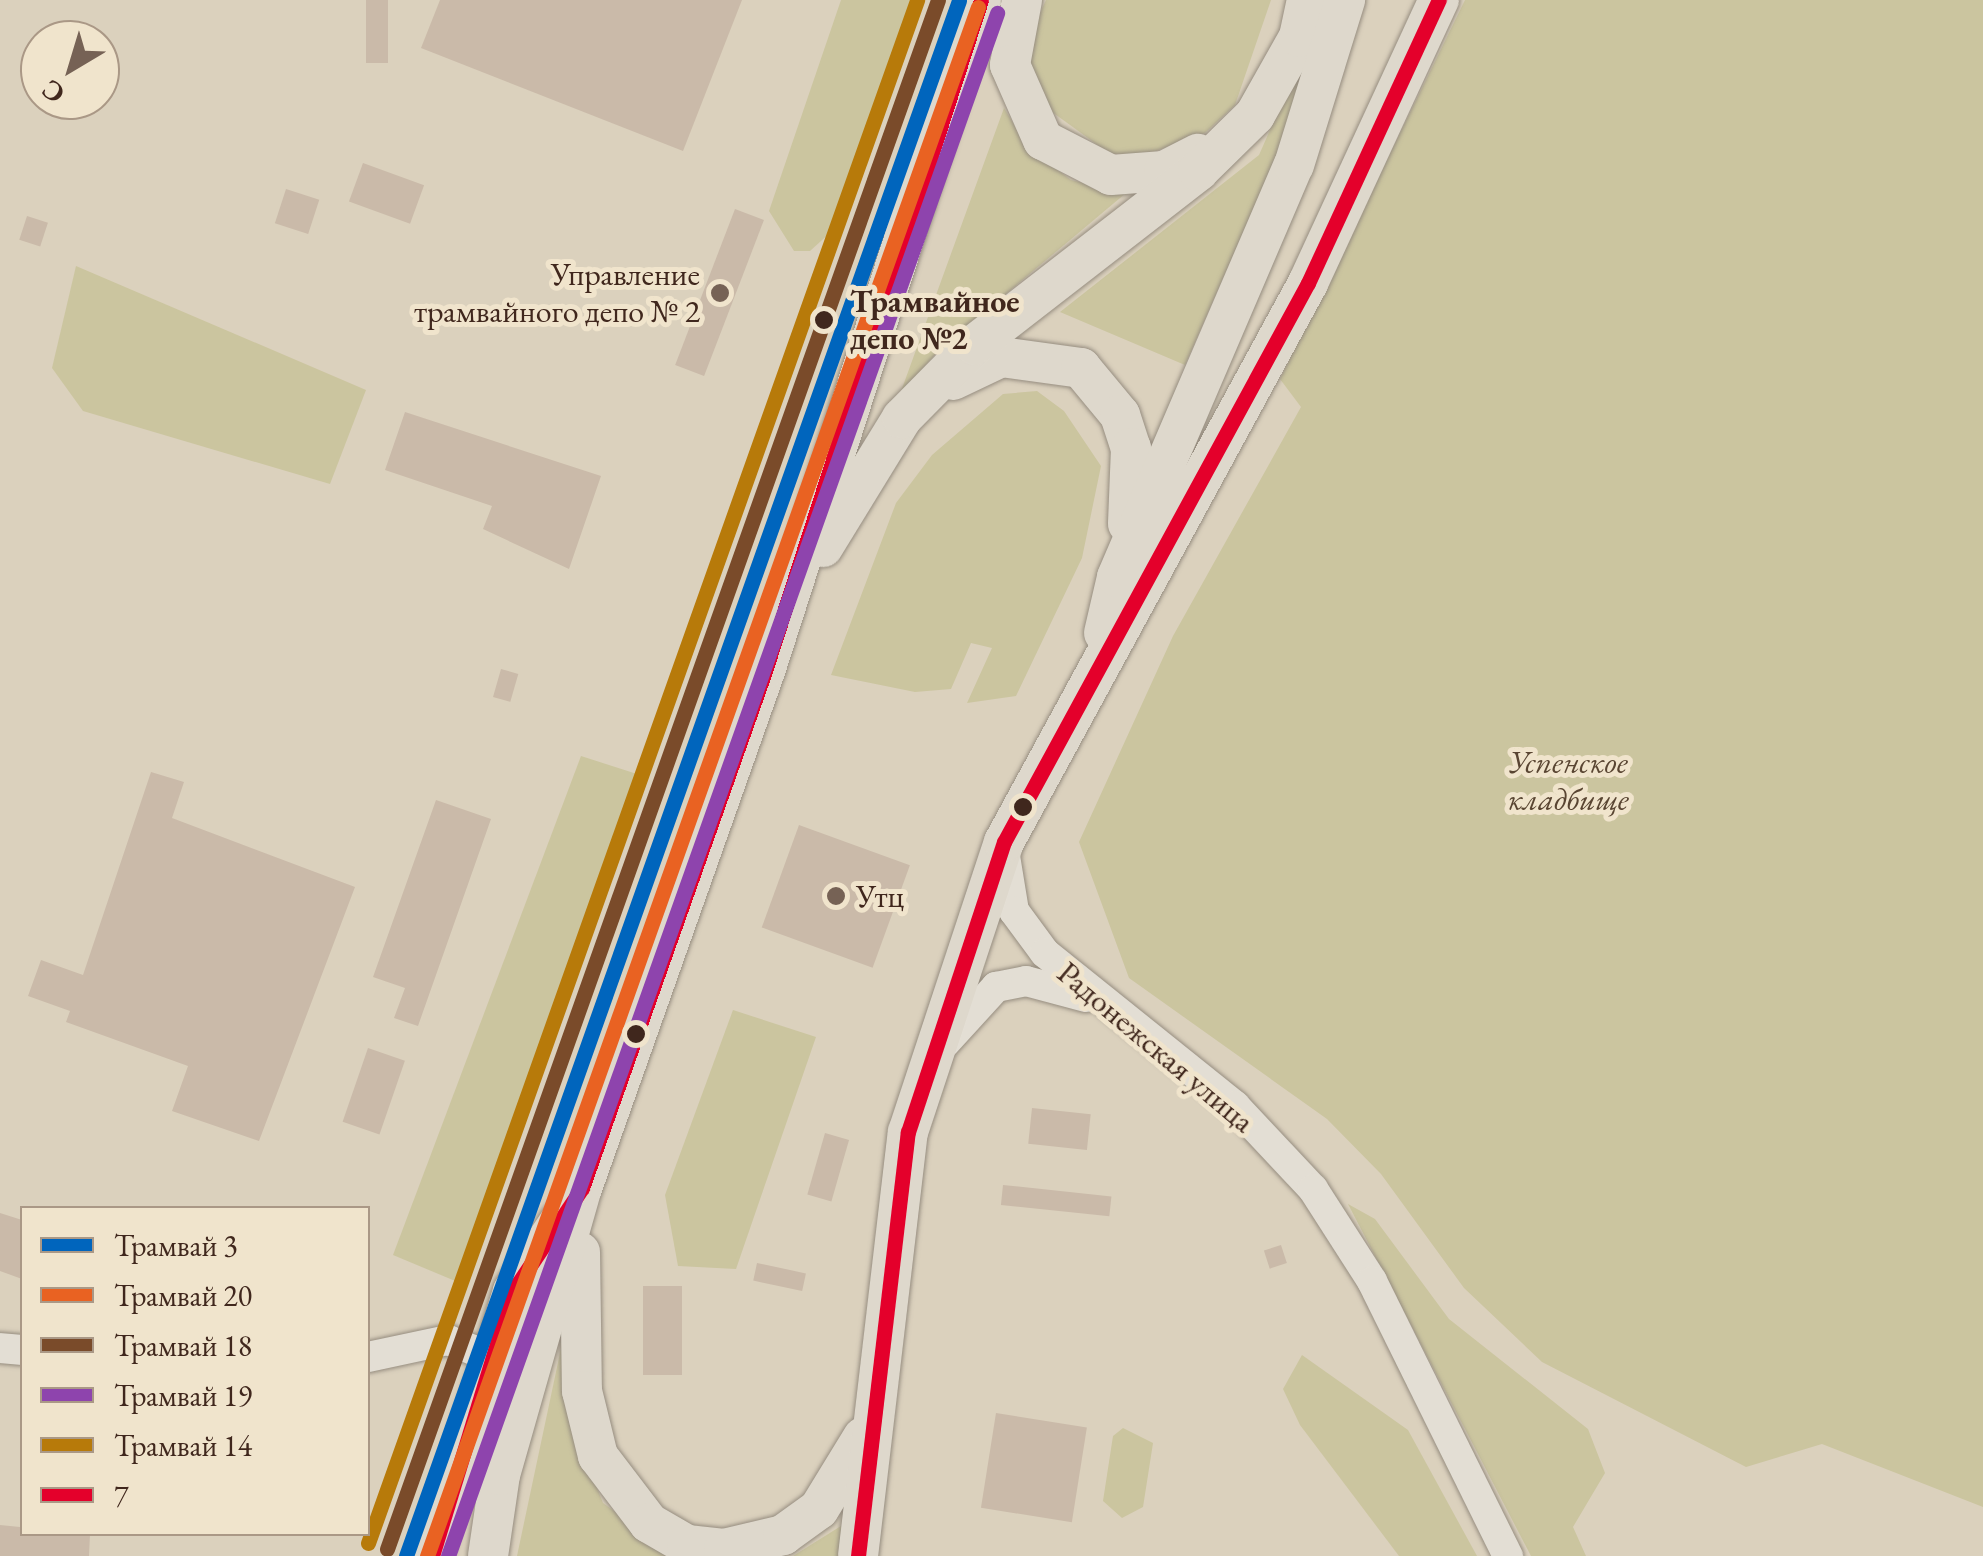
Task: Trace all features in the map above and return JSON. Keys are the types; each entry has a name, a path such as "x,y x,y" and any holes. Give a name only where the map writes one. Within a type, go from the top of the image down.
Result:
{"main road":[{"path":"488,1556 500,1474 582,1188 766,668 981,0"},
{"path":"1022,0 1010,65 1020,104 1043,140 1073,160 1111,175 1164,171 1254,115"},
{"path":"766,668 830,532 902,418 974,345 1198,171 1254,115 1299,38 1307,0"},
{"path":"1117,576 1294,165 1345,0"},
{"path":"858,1556 920,1083 1004,842 1308,283 1439,0"},
{"path":"902,418 1002,357 1081,368 1120,415 1131,448 1132,507 1090,690"},
{"path":"432,1556 513,1291 582,1188"},
{"path":"582,1188 582,1391 598,1456 649,1523 687,1544 724,1548 783,1534 846,1475 877,1404"}],"street":[{"name":"Радонежская улица","path":"1004,842 1014,911 1098,1002 1236,1106 1313,1189 1372,1281 1508,1556"},
{"path":"920,1083 958,1020 996,987 1026,981 1098,1002"},
{"path":"370,1357 448,1340 491,1357"}],"green space":[{"path":"841,0 918,0 832,231 810,251 794,251 769,211"},
{"path":"1046,0 1271,0 1235,105 1205,133 1145,155 1110,154 1048,109 1030,74 1028,39"},
{"name":"Успенское кладбище","path":"1465,0 1983,0 1983,1507 1822,1444 1746,1467 1542,1362 1464,1288 1381,1174 1327,1119 1129,978 1079,842 1173,636 1301,407 1280,379"},
{"path":"1309,42 1302,98 1185,365 1060,312 1259,155"},
{"path":"1004,108 1028,148 1071,180 1126,193 939,350 900,394"},
{"path":"76,266 366,390 330,484 83,411 52,368"},
{"path":"1037,391 1064,411 1101,466 1082,558 1016,696 967,703 992,648 971,643 951,689 915,692 831,675 896,503 932,455 1003,394"},
{"path":"581,756 637,774 460,1283 393,1255"},
{"path":"733,1010 816,1037 736,1269 678,1266 665,1195"},
{"path":"1348,1204 1375,1219 1449,1319 1588,1429 1605,1473 1573,1527 1586,1556 1531,1556"},
{"path":"567,1320 573,1428 603,1503 675,1556 517,1556"},
{"path":"1302,1355 1408,1430 1477,1556 1399,1556 1300,1425 1283,1389"},
{"path":"1123,1428 1153,1443 1143,1507 1122,1518 1103,1501 1113,1436"},
{"path":"849,1521 841,1556 793,1556"}],"building":[{"path":"366,0 388,0 388,63 366,63"},
{"path":"440,0 742,0 683,151 421,48"},
{"path":"363,163 424,185 410,224 349,202"},
{"path":"286,189 319,200 308,234 275,223"},
{"name":"Управление трамвайного депо № 2","path":"735,209 764,220 704,376 675,365"},
{"path":"27,216 48,223 40,247 19,240"},
{"path":"405,412 601,476 569,569 483,529 492,506 385,470"},
{"path":"501,669 518,674 510,702 493,697"},
{"path":"151,772 184,782 172,818 355,887 259,1141 172,1111 188,1066 66,1022 70,1011 28,996 41,960 83,975"},
{"path":"436,800 491,819 418,1026 394,1018 405,988 373,977"},
{"name":"Утц","path":"799,825 910,865 873,968 762,927"},
{"path":"368,1048 405,1061 379,1134 343,1122"},
{"path":"1032,1108 1091,1114 1087,1150 1028,1144"},
{"path":"825,1133 849,1140 831,1201 807,1195"},
{"path":"1003,1185 1111,1196 1109,1216 1001,1205"},
{"path":"0,1213 20,1219 20,1278 0,1271"},
{"path":"1281,1245 1287,1263 1270,1269 1264,1251"},
{"path":"757,1263 806,1273 802,1291 753,1281"},
{"path":"643,1286 682,1286 682,1375 643,1375"},
{"path":"996,1413 1087,1427 1072,1522 981,1508"},
{"path":"0,1525 20,1527 20,1536 90,1536 89,1556 0,1556"}],"tram line":[{"name":"14","path":"368,1543 917,0"},
{"name":"18","path":"387,1549 938,0"},
{"name":"3","path":"406,1556 959,0"},
{"name":"20","path":"427,1556 978,7"},
{"name":"19","path":"448,1556 997,13"}],"transit line":[{"name":"7","path":"432,1556 513,1291 582,1188 764,674 981,0"},
{"name":"7","path":"858,1556 908,1132 1004,842 1308,283 1439,0"}],"place":[{"name":"Управление трамвайного депо № 2","path":"720,293"},
{"name":"Трамвайное депо №2","path":"824,320"},
{"name":"Утц","path":"836,896"}]}
